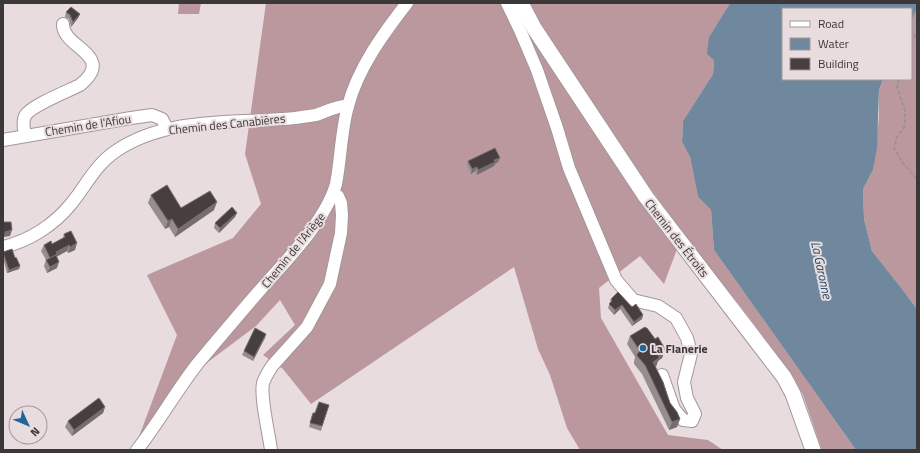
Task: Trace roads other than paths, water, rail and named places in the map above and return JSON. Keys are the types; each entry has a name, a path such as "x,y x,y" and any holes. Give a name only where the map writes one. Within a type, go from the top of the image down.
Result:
{"main road":[{"name":"Chemin des Étroits","path":"515,3 534,28 646,197 784,377 793,394 813,450"},
{"name":"Chemin des Étroits","path":"521,3 534,28"}],"street":[{"name":"Chemin de l'Ariège","path":"138,450 197,365 312,229 334,194 348,106 354,87 376,46 407,3"},
{"path":"507,3 537,70 569,168 616,280 633,300 658,306 676,318 687,338 691,354 684,382 687,398 696,414 692,421 683,420 674,409 662,375"},
{"path":"25,135 23,123 28,112 36,106 80,85 86,80 92,70 91,60 88,55 65,33 63,24"},
{"name":"Chemin des Canabières","path":"3,247 22,241 36,234 61,216 93,172 104,160 116,151 140,139 167,129 234,121 295,118 316,115 343,105 348,106"},
{"name":"Chemin de l'Afiou","path":"3,140 25,135 152,115 162,119 167,129"},
{"path":"271,450 263,383 272,366 307,327 330,284 341,234 342,216 341,203 338,196 334,194"}],"water":[{"name":"La Garonne","path":"730,3 917,3 917,8 912,20 912,8 782,8 782,80 883,80 879,90 877,148 873,170 863,189 864,219 872,251 917,309 917,450 856,450 714,250 711,210 698,197 690,157 682,142 683,121 713,74 714,60 707,54 709,37"}],"place":[{"name":"La Flanerie","path":"643,348"}]}
